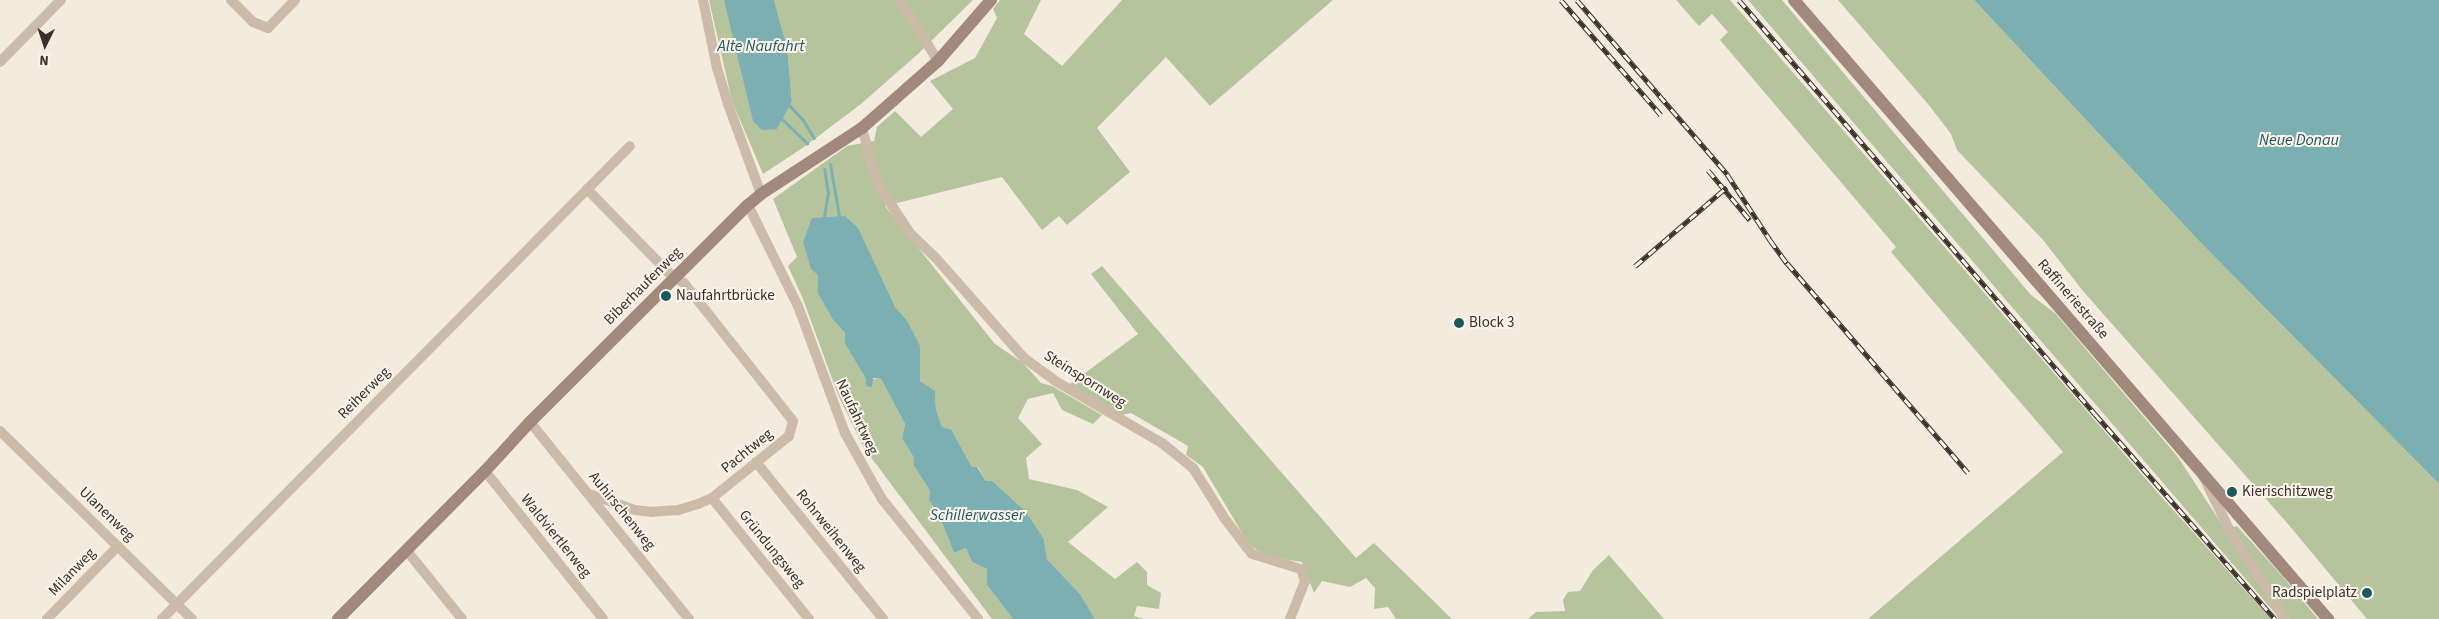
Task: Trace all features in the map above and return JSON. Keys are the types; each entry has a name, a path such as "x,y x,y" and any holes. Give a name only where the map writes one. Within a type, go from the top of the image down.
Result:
{"main road":[{"name":"Biberhaufenweg","path":"346,616 530,422 748,205 761,194 862,128 938,60 991,0"},
{"name":"Raffineriestraße","path":"1794,0 2328,619"}],"street":[{"path":"0,62 61,0"},
{"path":"230,0 253,22 268,28 295,0"},
{"path":"703,0 725,95 736,130 761,194"},
{"path":"900,0 938,60"},
{"name":"Steinspornweg","path":"862,128 877,183 910,233 935,257 1024,358 1057,382 1162,443 1193,468 1225,519 1252,554 1301,569 1306,581 1290,619"},
{"name":"Reiherweg","path":"162,619 630,146"},
{"path":"587,189 676,277"},
{"name":"Naufahrtweg","path":"748,205 798,306 845,433 871,480 882,499 978,619"},
{"name":"Pachtweg","path":"589,494 635,510 652,512 678,510 712,498 789,436 793,429 792,418 687,286 676,277"},
{"name":"Auhirschenweg","path":"530,422 689,619"},
{"name":"Ulanenweg","path":"0,431 192,619"},
{"name":"Rohrweihenweg","path":"756,462 883,619"},
{"name":"Waldviertlerweg","path":"485,471 603,619"},
{"path":"2203,475 2232,535 2269,591 2284,619"},
{"name":"Gründungsweg","path":"712,498 809,619"},
{"name":"Milanweg","path":"47,619 118,546"},
{"path":"407,551 462,619"}],"green space":[{"path":"709,0 724,0 777,129 792,102 787,47 774,0 973,0 919,53 861,104 804,147 763,174 732,101"},
{"path":"1000,0 1041,0 1024,34 1062,66 1122,0 1333,0 1210,106 1166,57 1097,128 1130,172 1067,225 1059,216 1042,230 1002,177 885,206 995,344 1023,363 1041,383 1052,386 1102,415 1093,424 1062,410 1053,393 1028,399 1018,418 1042,444 1026,458 1029,479 1077,490 1108,507 1068,542 1115,579 1137,562 1147,572 1147,585 1161,593 1159,609 1137,606 1134,616 1144,619 1095,619 1080,594 1047,559 1044,539 986,481 978,467 972,467 951,429 942,427 936,409 935,392 920,381 906,319 895,307 819,275 818,294 833,320 845,333 845,344 866,379 881,379 905,424 902,438 914,458 914,466 930,491 929,500 939,515 954,553 966,548 972,562 987,569 987,585 1013,619 992,619 864,448 838,395 803,299 788,266 797,257 773,199 847,146 874,141 877,127 895,111 921,137 953,109 930,81 975,58 997,18 993,9"},
{"path":"1676,0 1730,0 2158,493 2271,619 1868,619 2063,452 1891,252 1896,247 1720,40 1728,32 1712,14 1699,26"},
{"path":"1748,0 1782,0 2031,295 2056,314 2178,457 2249,566 2280,619"},
{"path":"1838,0 1974,0 2199,241 2439,484 2439,619 2367,619 2288,524 2083,291 2043,240 1957,150 1951,134 1928,104"},
{"path":"1102,266 1356,558 1374,543 1452,619 1396,619 1388,607 1374,609 1375,588 1366,578 1350,587 1322,581 1314,593 1302,562 1275,558 1257,550 1248,543 1203,467 1186,455 1188,446 1131,413 1121,415 1070,384 1138,334 1091,274"},
{"path":"2237,526 2318,619 2287,619 2233,532 2234,527"},
{"path":"1609,555 1664,619 1528,619 1536,612 1565,611 1563,600 1568,592 1580,591 1593,570"}],"water":[{"name":"Alte Naufahrt","path":"724,0 774,0 787,47 792,102 777,129 762,130 753,121"},
{"name":"Neue Donau","path":"1974,0 2439,0 2439,484 2199,241"},
{"name":"Schillerwasser","path":"845,216 858,228 895,307 906,319 920,346 920,381 935,391 936,409 942,427 951,429 972,467 977,467 986,481 992,481 1025,511 1044,539 1047,559 1080,594 1095,619 1013,619 987,585 987,569 972,562 966,548 954,553 939,515 929,500 930,491 914,466 914,458 902,438 905,424 881,379 873,378 872,387 866,386 866,379 845,344 845,333 833,320 818,294 818,275 811,269 803,242 812,218"}],"waterway":[{"path":"790,106 803,120 814,138"},
{"path":"782,119 807,143"},
{"path":"830,164 839,216"},
{"path":"824,169 828,193 824,217"}],"railway":[{"path":"1561,0 1661,115"},
{"path":"1577,0 1727,174 1787,263 1968,473"},
{"path":"1739,0 2095,414 2275,619"},
{"path":"1708,170 1750,220"},
{"path":"1635,266 1727,187"}],"place":[{"name":"Naufahrtbrücke","path":"666,296"},
{"name":"Block 3","path":"1459,323"},
{"name":"Kierischitzweg","path":"2232,492"},
{"name":"Radspielplatz","path":"2367,593"}]}
